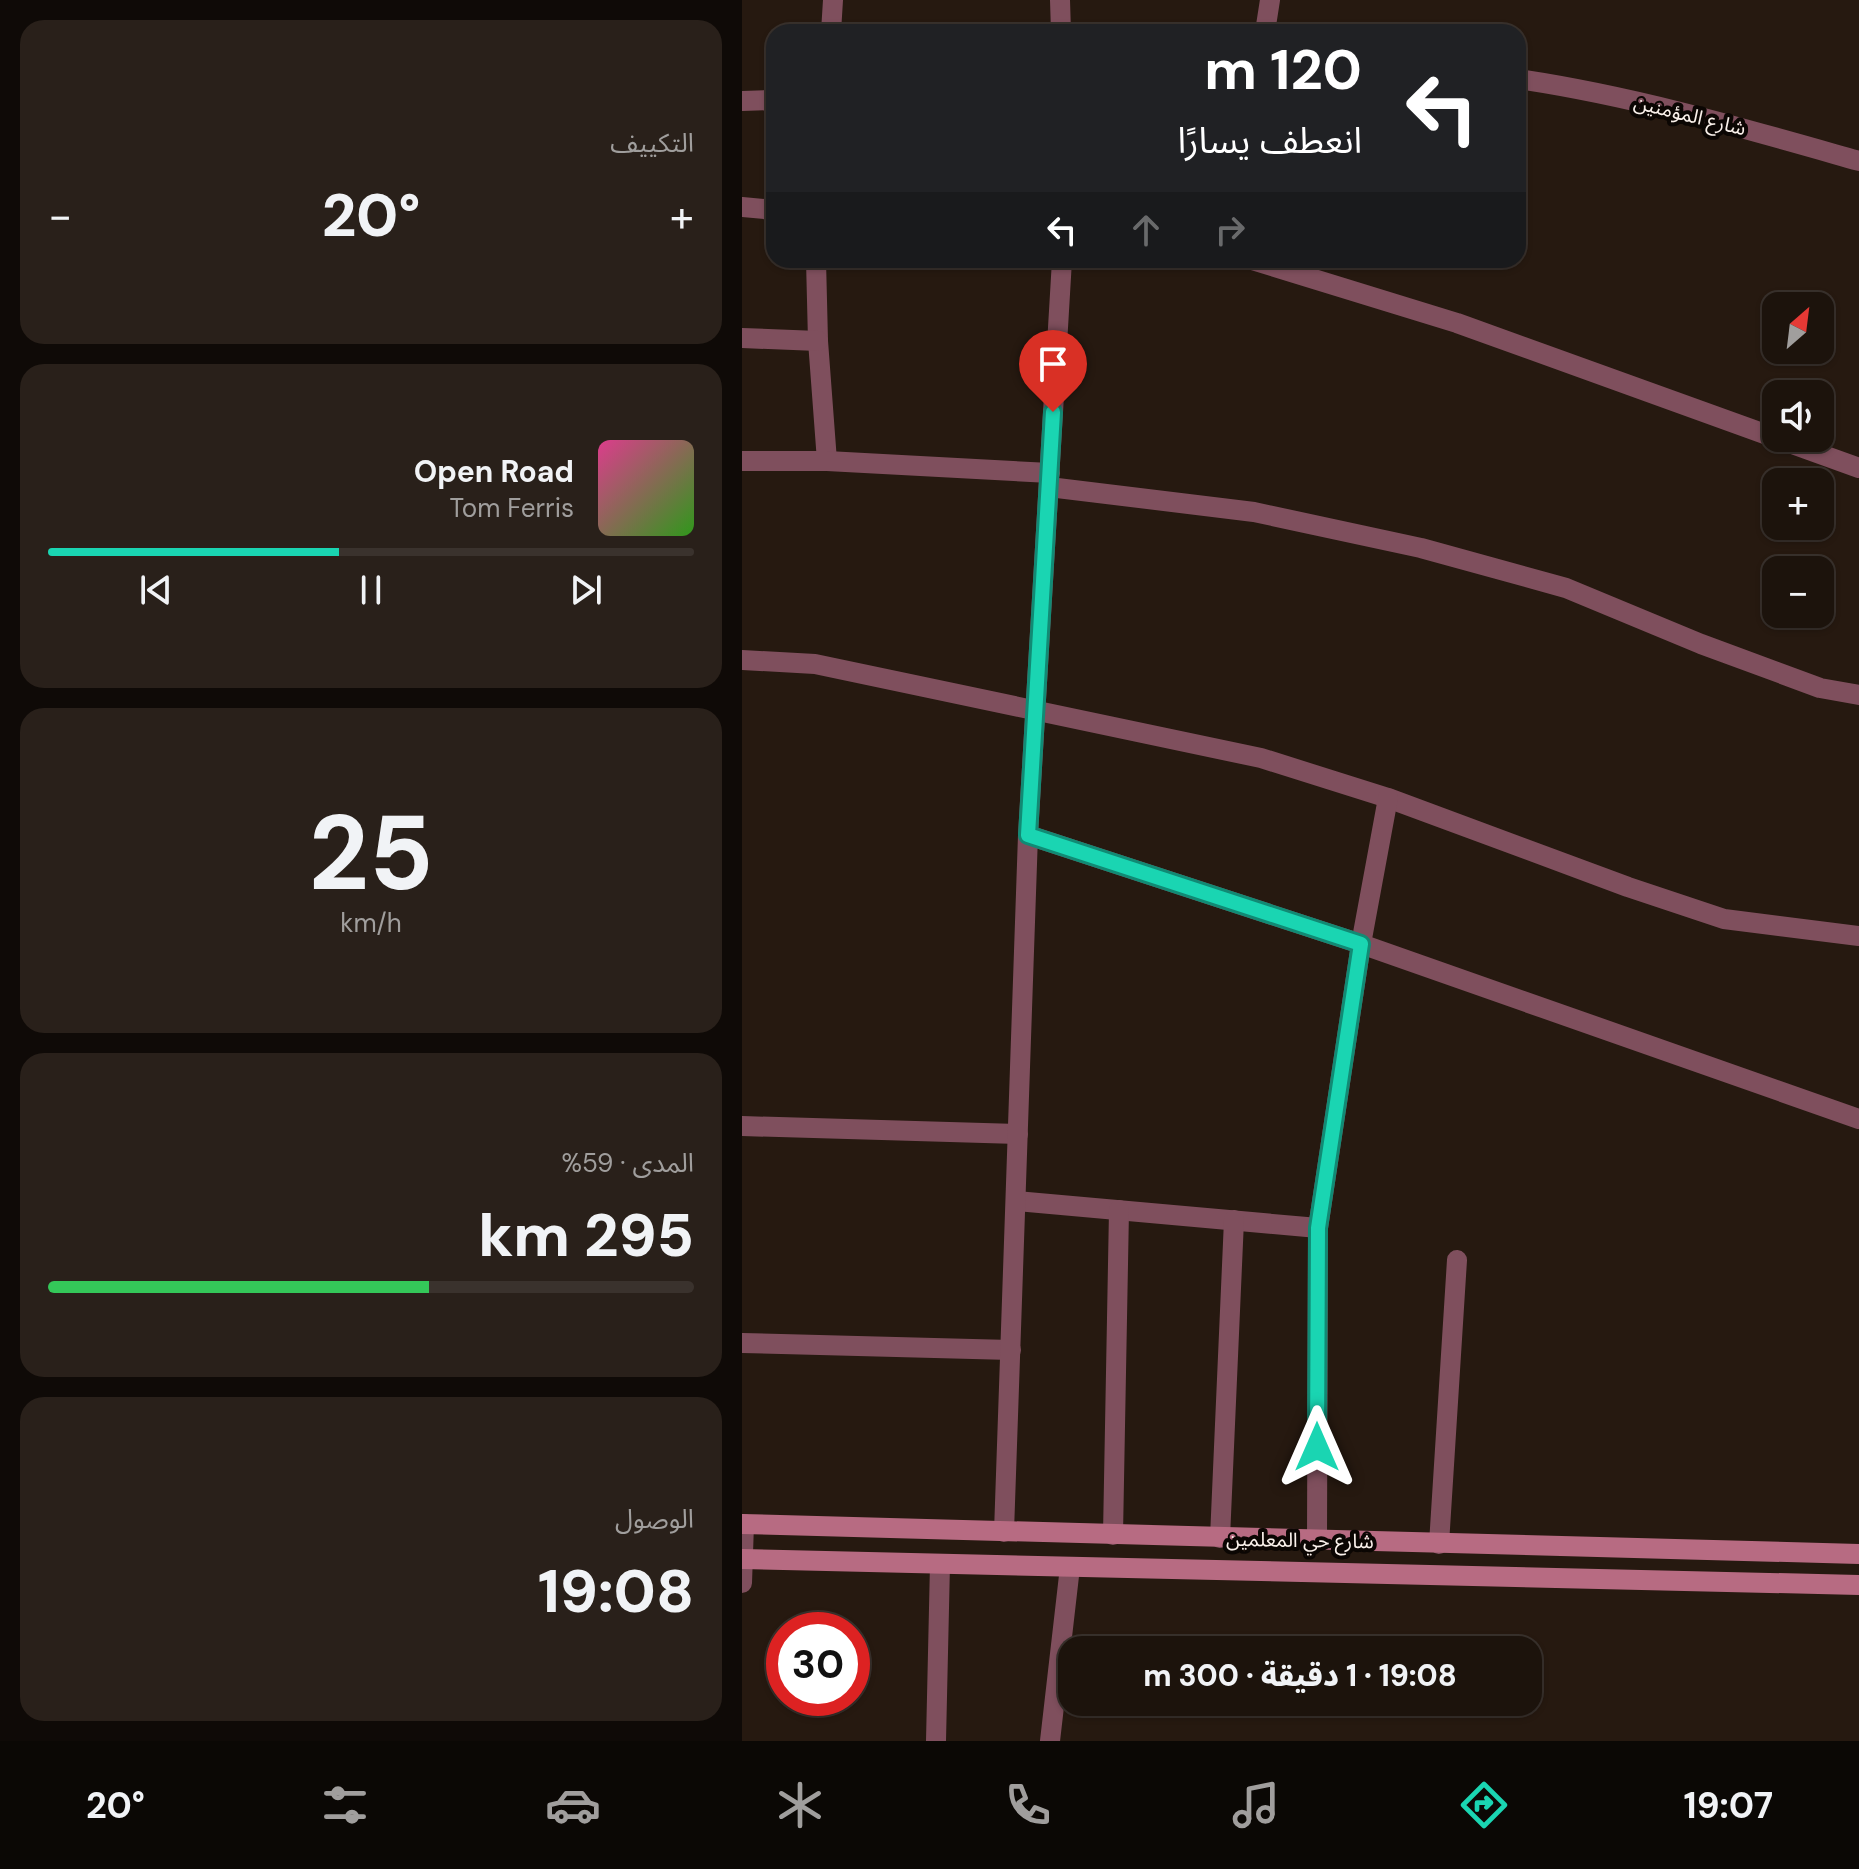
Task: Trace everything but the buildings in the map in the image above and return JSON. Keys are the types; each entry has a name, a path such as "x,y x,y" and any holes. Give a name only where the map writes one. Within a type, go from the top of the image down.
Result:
{"main road":[{"name":"شارع حي المعلمين","path":"743,1524 1859,1554"},
{"path":"1139,1536 1140,1568"},
{"path":"1424,1575 1432,1544"},
{"path":"1626,1548 1627,1579"},
{"name":"شارع حي المعلمين","path":"742,1559 1859,1585"}],"street":[{"path":"832,24 833,0"},
{"path":"1060,0 1061,24"},
{"path":"1266,24 1270,0"},
{"name":"شارع المؤمنين","path":"1526,80 1604,93 1859,161"},
{"path":"742,101 766,100"},
{"path":"742,207 766,209"},
{"path":"816,268 827,461"},
{"path":"1004,1532 1028,835 1062,268"},
{"path":"1278,268 1457,323 1859,468"},
{"path":"742,338 818,341"},
{"path":"742,461 827,461 1049,480 1254,512 1421,548 1566,588 1820,688 1859,695"},
{"path":"742,660 815,664 1261,758 1388,798 1628,887 1724,919 1859,936"},
{"path":"1317,1541 1318,1228 1361,944 1388,798"},
{"path":"1028,835 1361,944 1859,1119"},
{"path":"742,1126 1018,1134"},
{"path":"1016,1201 1318,1228"},
{"path":"1113,1535 1119,1210"},
{"path":"1220,1538 1234,1220"},
{"path":"1432,1544 1457,1260"},
{"path":"742,1343 1011,1350"},
{"path":"742,1583 743,1524"},
{"path":"936,1741 940,1564"},
{"path":"1050,1741 1070,1567"}],"route":[{"path":"1053,412 1028,835 1361,944 1318,1228 1317,1447"}]}
